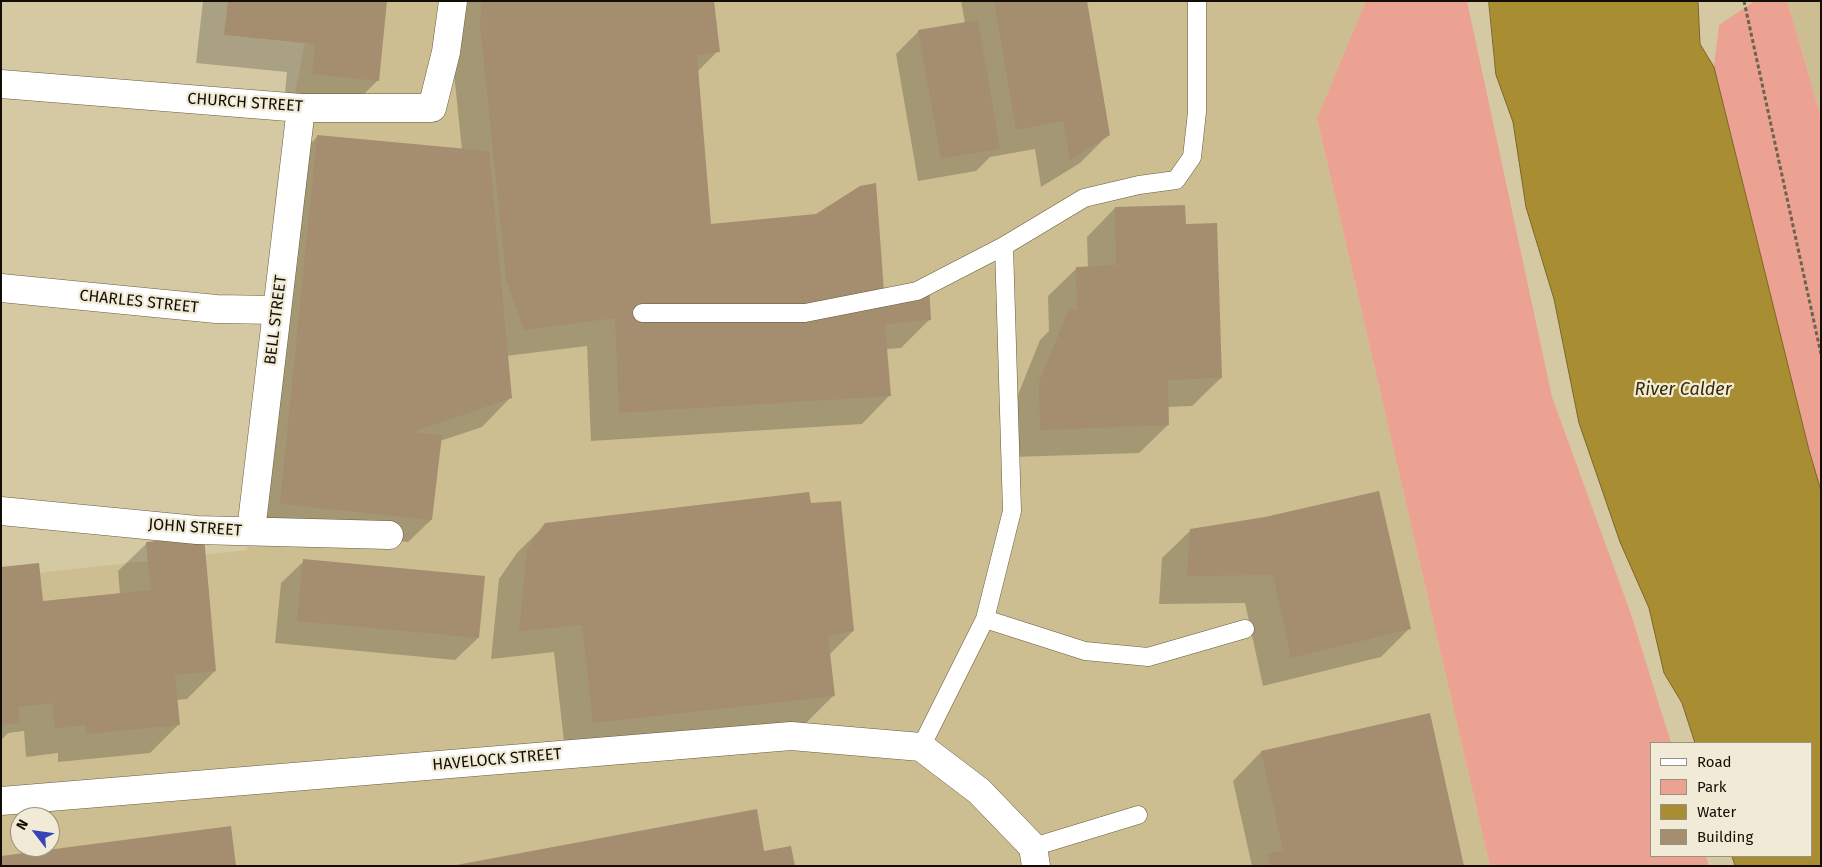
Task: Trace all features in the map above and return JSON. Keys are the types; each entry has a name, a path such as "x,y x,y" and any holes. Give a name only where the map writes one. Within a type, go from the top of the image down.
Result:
{"street":[{"name":"CHURCH STREET","path":"1,84 301,108 432,108 446,52 453,1"},
{"name":"BELL STREET","path":"251,532 301,108"},
{"name":"CHARLES STREET","path":"1,288 216,310 277,310"},
{"name":"JOHN STREET","path":"1,511 197,530 389,535"},
{"name":"HAVELOCK STREET","path":"1,801 791,736 921,747"},
{"path":"921,747 979,791 1035,857"}],"lane":[{"path":"642,313 805,313 917,291 1004,246 1084,198 1139,185 1176,180 1192,157 1197,112 1197,1"},
{"path":"921,747 985,619 1012,511 1004,246"},
{"path":"985,619 1085,651 1148,657 1245,629"},
{"path":"1035,857 1138,815"}],"path":[{"path":"1744,1 1821,354"}],"shaded area":[{"path":"313,1 1366,1 1317,118 1490,866 1,866 1,577 247,550 276,190"},
{"path":"1787,1 1821,1 1821,117"}],"green space":[{"path":"1366,1 1467,1 1552,397 1631,614 1671,742 1650,742 1650,857 1706,857 1709,866 1490,866 1317,118"},
{"path":"1755,1 1787,1 1821,117 1821,491 1809,450 1714,67 1719,25"}],"water":[{"name":"River Calder","path":"1489,1 1698,1 1700,44 1714,67 1809,450 1821,491 1821,866 1735,866 1732,857 1812,857 1812,742 1695,742 1682,703 1664,673 1649,608 1620,542 1579,423 1554,299 1526,207 1513,122 1496,75"}],"building":[{"path":"228,1 387,1 379,81 312,74 315,44 224,35"},
{"path":"482,1 714,1 720,52 697,55 711,224 816,214 860,186 876,183 884,291 929,286 931,320 885,324 891,396 619,413 615,318 524,330 506,279 480,24"},
{"path":"994,1 1087,1 1110,135 1070,160 1063,121 1016,130"},
{"path":"978,20 1000,149 941,159 918,30"},
{"path":"317,135 489,151 512,398 413,432 442,435 432,520 280,504"},
{"path":"1185,205 1186,224 1217,223 1222,378 1168,380 1169,425 1040,430 1039,382 1068,311 1077,310 1076,267 1116,265 1115,207"},
{"path":"1379,491 1411,629 1291,658 1273,575 1187,576 1190,529 1265,517"},
{"path":"809,492 811,503 841,501 854,631 828,636 835,696 593,723 582,625 519,631 527,549 545,523"},
{"path":"204,536 216,671 175,675 180,725 86,734 86,725 55,729 52,703 18,707 19,723 1,725 1,567 39,563 43,601 151,590 146,542"},
{"path":"303,559 485,576 479,638 297,621"},
{"path":"1430,713 1464,866 1270,866 1267,854 1283,850 1261,751"},
{"path":"757,809 764,851 791,846 795,866 451,866"},
{"path":"231,826 236,866 1,866 1,856 60,857 60,848"}]}
